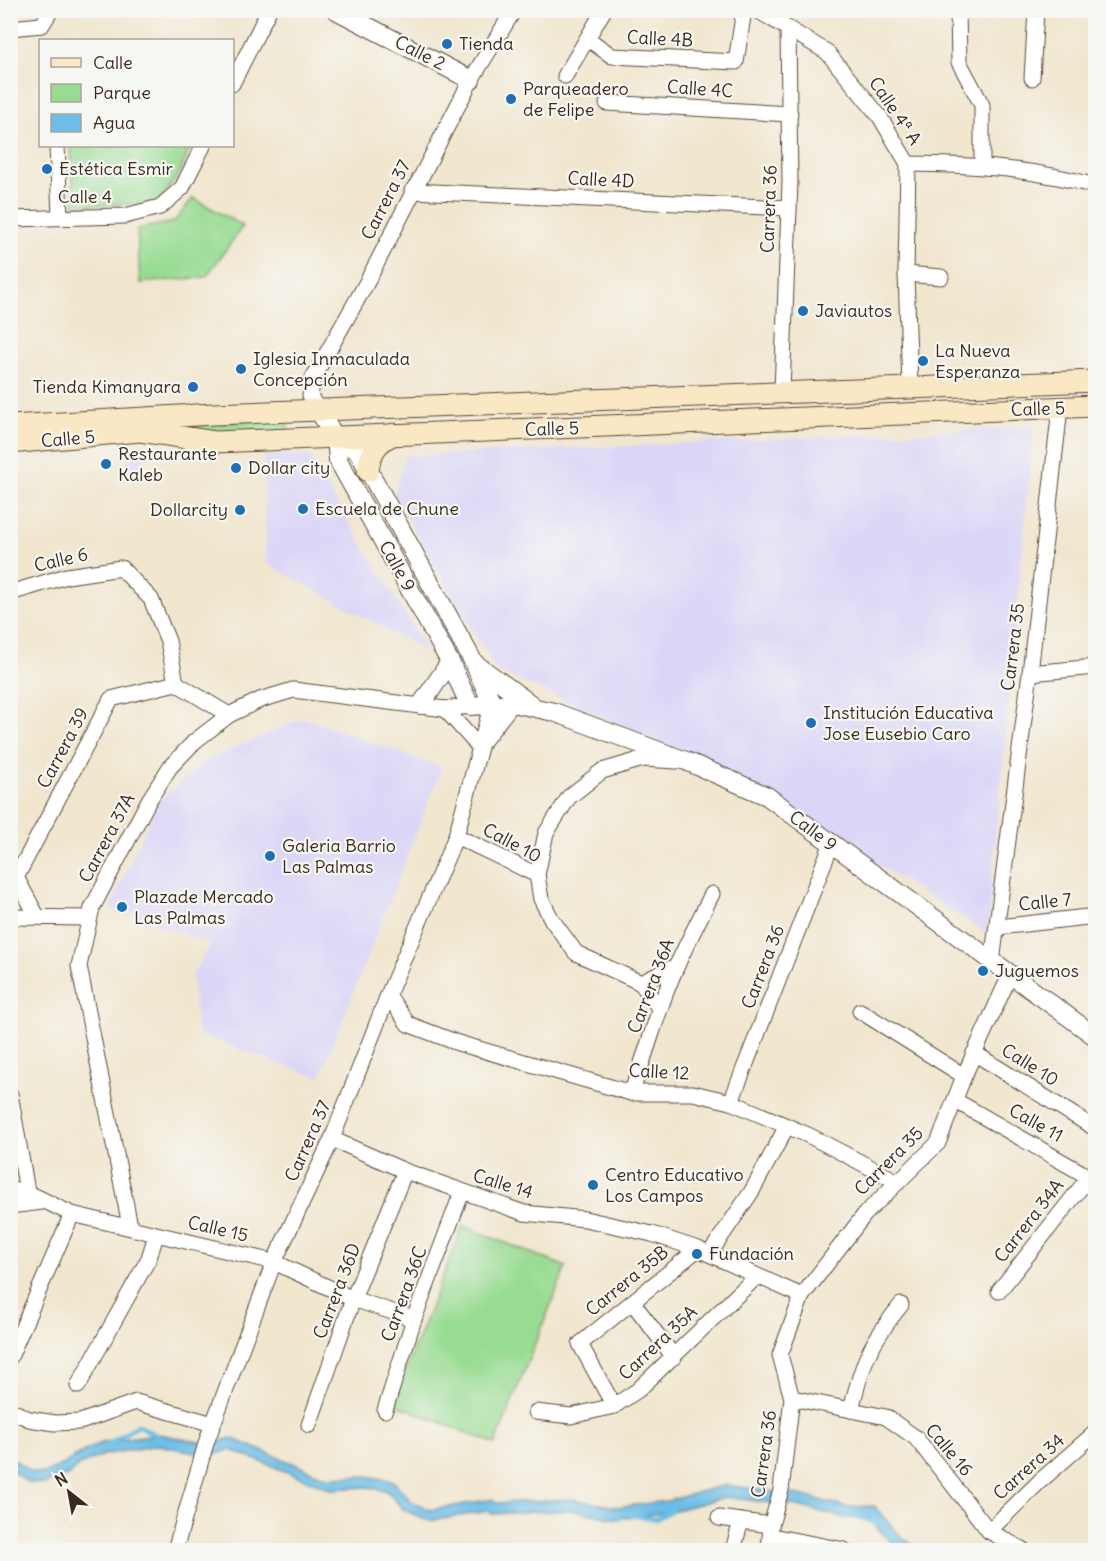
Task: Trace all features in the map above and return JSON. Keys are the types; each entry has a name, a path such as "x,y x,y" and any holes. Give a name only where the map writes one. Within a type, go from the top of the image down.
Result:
{"main road":[{"name":"Calle 5","path":"10,426 318,410 439,407 910,386 1095,381"},
{"name":"Calle 5","path":"10,443 140,431 215,442 1095,406"},
{"path":"439,407 428,414 426,421 432,432 439,434"},
{"path":"368,471 375,447 383,439 394,434"}],"street":[{"path":"10,28 42,25 51,10"},
{"path":"234,80 268,10"},
{"name":"Calle 2","path":"336,10 471,80"},
{"name":"Carrera 37","path":"318,410 310,396 313,378 367,282 471,80 514,10"},
{"path":"565,76 604,10"},
{"name":"Calle 4B","path":"588,39 612,56 736,62 744,10"},
{"name":"Calle 4ª A","path":"758,10 827,52 880,117 908,164 982,165 1052,175 1095,186"},
{"path":"958,10 959,62 982,105 982,165"},
{"path":"1032,78 1036,10"},
{"name":"Carrera 36","path":"782,391 789,208 788,29"},
{"name":"Calle 4C","path":"607,103 790,114"},
{"path":"57,147 60,216"},
{"name":"Calle 4","path":"10,219 125,216 160,207 182,188 202,147"},
{"path":"908,164 906,274 910,386"},
{"name":"Calle 4D","path":"412,191 789,208"},
{"path":"906,274 941,277"},
{"name":"Carrera 35","path":"992,962 999,927 1060,408"},
{"name":"Calle 9","path":"318,410 336,438 358,451 474,663 492,703"},
{"name":"Calle 9","path":"336,438 338,459 450,662 470,705 513,703 536,708 686,761 767,796 1095,1037"},
{"name":"Calle 6","path":"10,593 67,576 121,568 151,599 168,642 176,683"},
{"path":"421,705 450,662"},
{"path":"474,663 536,708"},
{"path":"1030,672 1095,667"},
{"path":"176,683 229,715"},
{"name":"Carrera 39","path":"14,884 111,699 176,683"},
{"name":"Carrera 37A","path":"130,1226 79,966 88,918 150,800 170,767 195,741 229,715 260,700 293,690 445,709 470,705"},
{"name":"Carrera 37","path":"175,1551 207,1440 274,1263 332,1139 388,995 456,836 492,703"},
{"name":"Carrera 37","path":"479,747 513,703"},
{"path":"445,709 479,747"},
{"path":"537,875 546,833 568,797 602,771 644,759 686,761"},
{"name":"Calle 10","path":"456,836 537,875 541,899 552,920 576,953 641,983 660,1009"},
{"name":"Carrera 36","path":"731,1102 831,845"},
{"path":"14,884 37,916"},
{"name":"Carrera 36A","path":"630,1093 647,1055 660,1009 676,966 712,894"},
{"name":"Calle 7","path":"999,927 1095,916"},
{"path":"10,917 88,918"},
{"path":"641,983 676,966"},
{"name":"Carrera 35","path":"802,1296 865,1214 938,1143 964,1076 1010,975"},
{"name":"Calle 12","path":"388,995 408,1024 458,1043 630,1093 693,1093 731,1102 787,1126 898,1182"},
{"path":"860,1011 964,1076"},
{"name":"Calle 10","path":"974,1053 1095,1129"},
{"path":"10,1094 27,1191"},
{"name":"Calle 11","path":"956,1101 1093,1178"},
{"name":"Carrera 35B","path":"614,1406 580,1344 704,1251 752,1191 787,1126"},
{"name":"Calle 14","path":"332,1139 405,1171 524,1213 585,1219 652,1234 704,1251 802,1296"},
{"name":"Carrera 36D","path":"309,1425 353,1299 405,1171"},
{"name":"Carrera 34A","path":"999,1291 1093,1178"},
{"name":"Calle 15","path":"10,1189 27,1191 42,1202 72,1214 130,1226 156,1235 274,1263 353,1299 414,1319"},
{"name":"Carrera 36C","path":"385,1410 414,1319 462,1192"},
{"path":"10,1206 42,1202"},
{"path":"10,1357 72,1214"},
{"path":"78,1386 149,1258 156,1235"},
{"name":"Carrera 35A","path":"536,1413 571,1416 614,1406 638,1390 757,1276"},
{"name":"Carrera 36","path":"772,1530 781,1490 792,1398 780,1355 802,1296"},
{"path":"633,1303 674,1357"},
{"path":"851,1410 863,1361 878,1333 901,1305"},
{"name":"Calle 16","path":"792,1398 886,1417 916,1438 989,1531 1023,1551"},
{"path":"10,1410 29,1419 55,1423 80,1422 136,1402 213,1424"},
{"name":"Carrera 34","path":"989,1531 1095,1432"},
{"path":"719,1518 741,1521 844,1551"},
{"path":"733,1551 741,1521"}],"shaded area":[{"name":"Institución Educativa Jose Eusebio Caro","path":"1034,427 987,933 735,775 496,670 394,495 405,456"},
{"path":"128,449 145,450 143,469 126,468"},
{"name":"Escuela de Chune","path":"264,455 308,455 429,653 266,563"},
{"name":"Galeria Barrio Las Palmas","path":"303,718 442,767 320,1078 197,1034 192,975 211,944 110,908 157,803 205,761"}],"green space":[{"path":"71,147 191,147 178,176 157,203 74,206"},
{"path":"193,198 243,226 206,277 140,283 137,229 174,222"},
{"path":"287,416 288,433 228,436 183,427"},
{"path":"463,1226 566,1267 495,1444 392,1403"}],"water":[{"path":"158,1434 210,1444 231,1438 327,1477 368,1476 393,1481 411,1501 431,1510 493,1499 497,1503 573,1499 617,1507 667,1501 725,1485 800,1495 847,1507 874,1506 903,1539 925,1550 905,1549 892,1543 869,1518 845,1518 798,1506 725,1497 669,1512 617,1519 572,1510 492,1514 489,1511 430,1521 404,1510 387,1491 367,1487 331,1489 231,1450 210,1455 158,1445 103,1455 80,1465 68,1476 56,1478 46,1484 29,1483 11,1470 10,1456 30,1471 43,1473 57,1468 97,1445 119,1439"}],"waterway":[{"path":"107,1445 138,1425 159,1437"},
{"path":"632,1515 656,1519 672,1510"},
{"path":"858,1517 875,1523"}],"place":[{"name":"Tienda","path":"447,44"},
{"name":"Parqueadero de Felipe","path":"511,99"},
{"name":"Estética Esmir","path":"47,169"},
{"name":"Javiautos","path":"803,311"},
{"name":"La Nueva Esperanza","path":"923,361"},
{"name":"Iglesia Inmaculada Concepción","path":"241,369"},
{"name":"Tienda Kimanyara","path":"193,387"},
{"name":"Restaurante Kaleb","path":"106,464"},
{"name":"Dollar city","path":"236,468"},
{"name":"Escuela de Chune","path":"303,509"},
{"name":"Dollarcity","path":"240,510"},
{"name":"Institución Educativa Jose Eusebio Caro","path":"811,723"},
{"name":"Galeria Barrio Las Palmas","path":"270,856"},
{"name":"Plazade Mercado Las Palmas","path":"122,907"},
{"name":"Juguemos","path":"983,971"},
{"name":"Centro Educativo Los Campos","path":"593,1185"},
{"name":"Fundación","path":"697,1254"}]}
